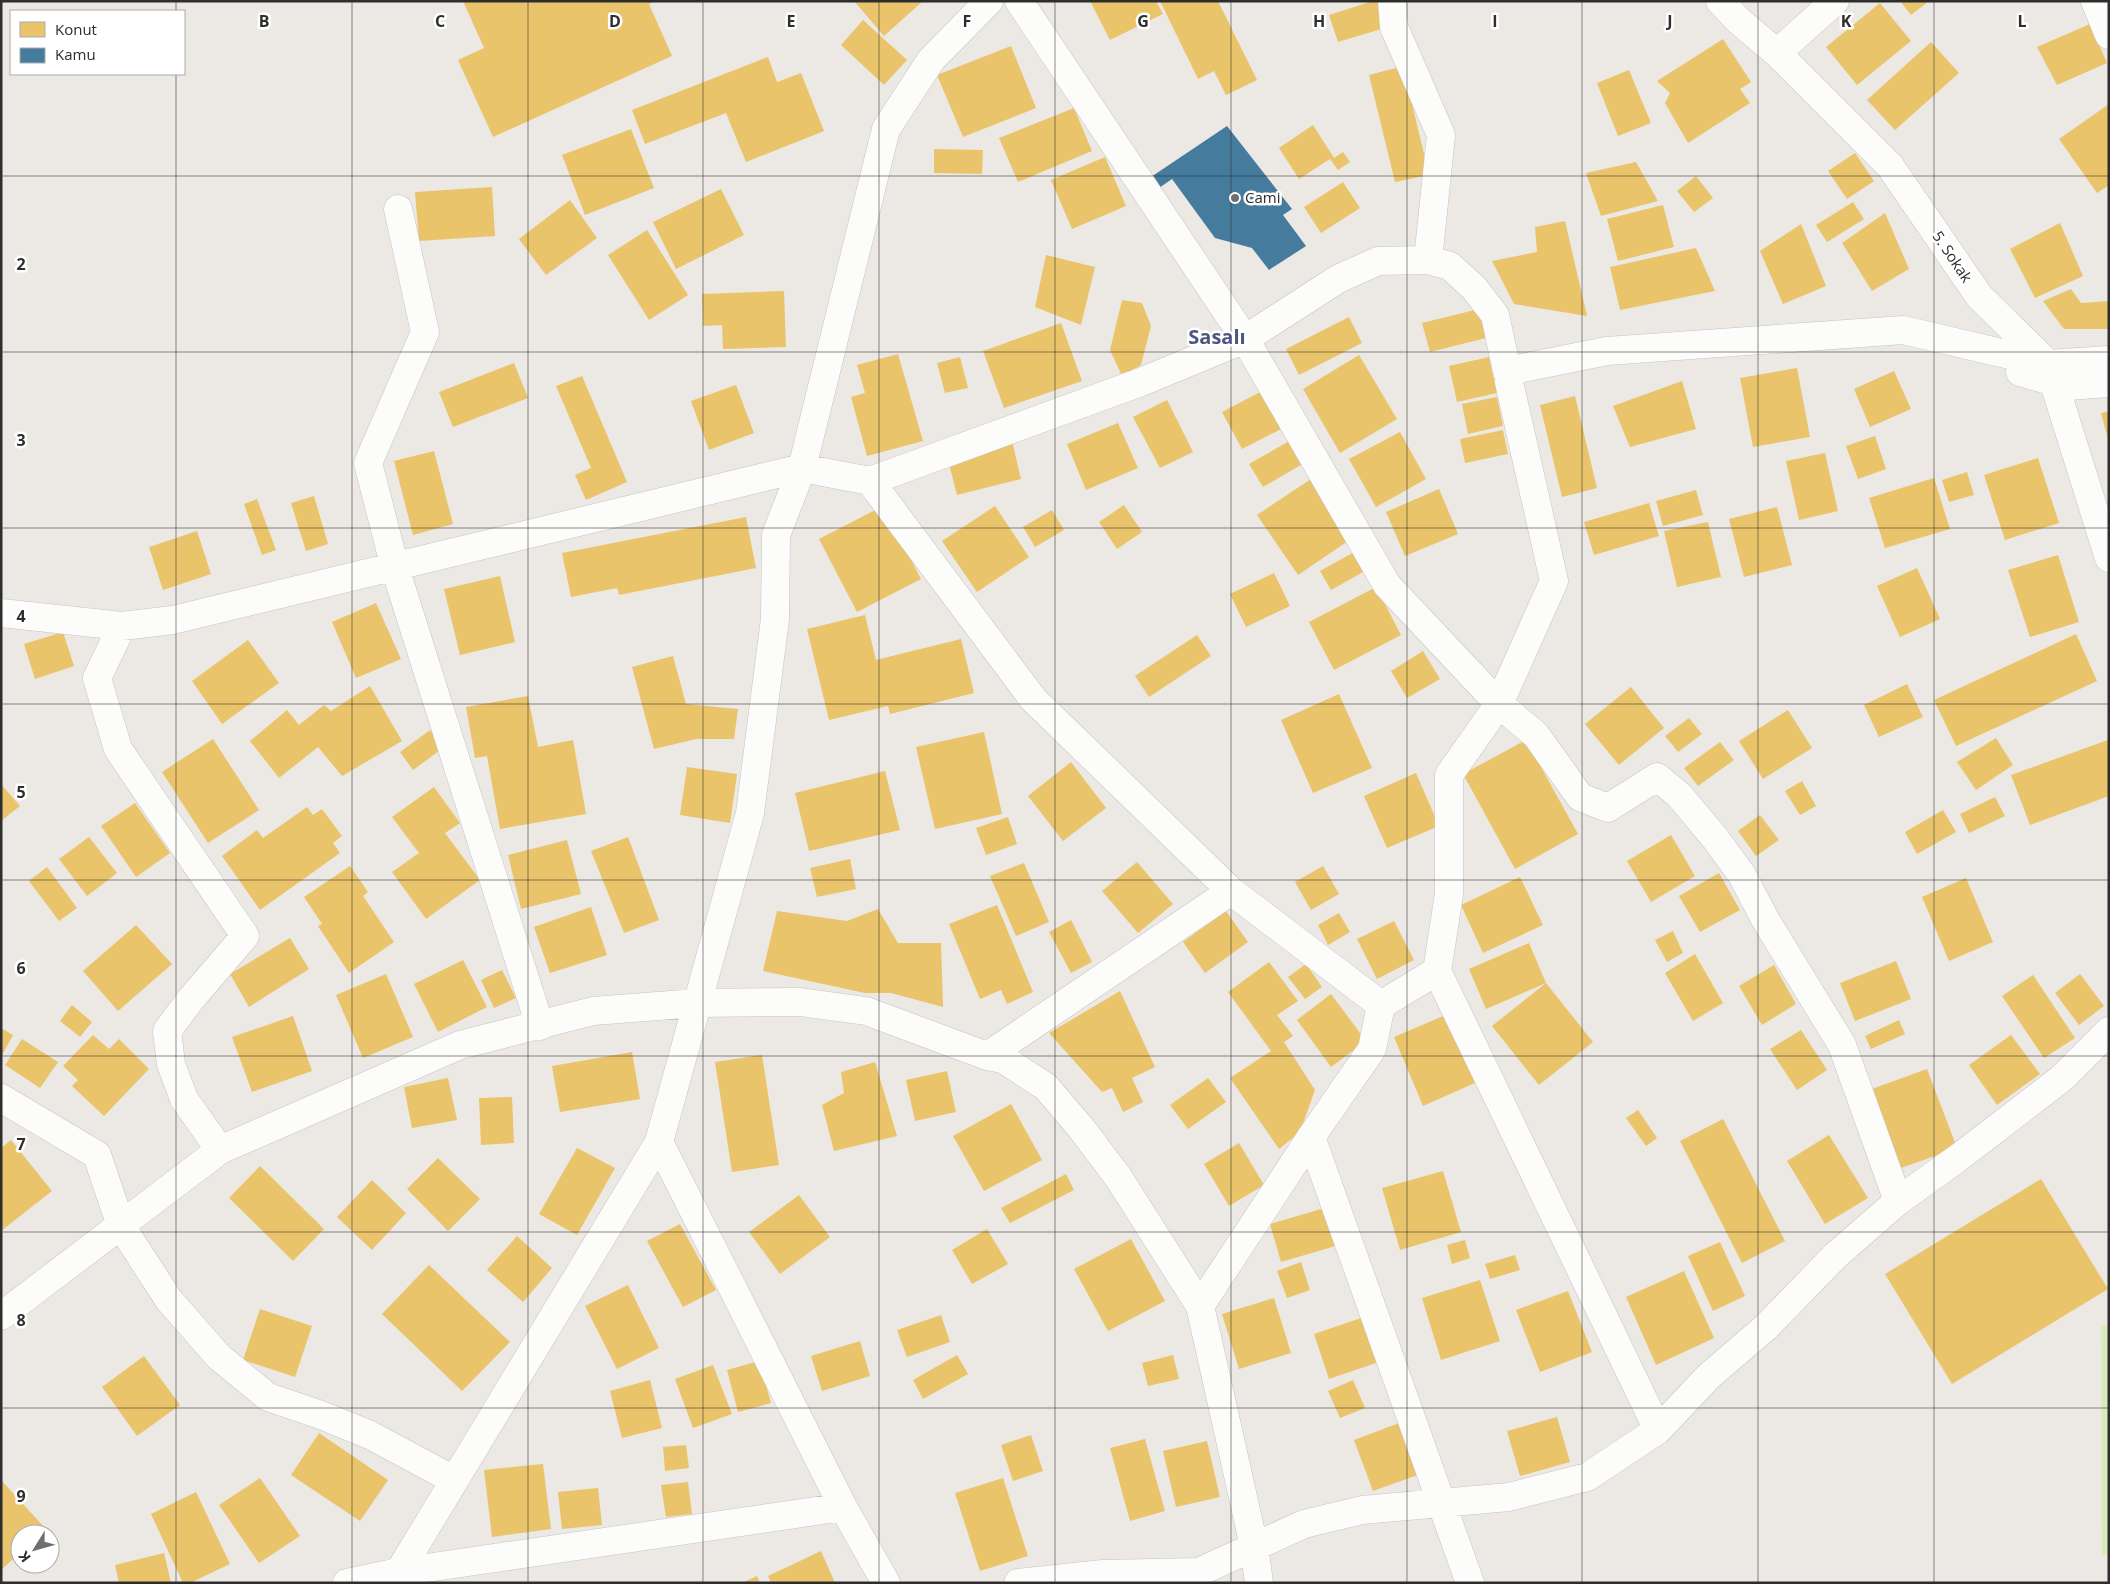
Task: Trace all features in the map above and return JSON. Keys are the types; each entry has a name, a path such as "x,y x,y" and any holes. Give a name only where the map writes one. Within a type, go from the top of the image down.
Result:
{"street":[{"path":"396,1577 659,1142 750,813 775,619 776,535 802,468 886,129 930,60 989,1"},
{"path":"1020,1 1245,339 1388,585 1499,704 1536,736 1580,797 1608,808 1657,777 1679,794 1715,838 1742,875 1765,919 1842,1045 1898,1201"},
{"path":"1392,1 1394,27 1441,134 1428,260"},
{"name":"5. Sokak","path":"1720,1 1777,53 1890,166 1979,296 2051,373 2109,558"},
{"path":"1777,53 1835,1"},
{"path":"398,209 425,332 368,464 395,568 540,1026"},
{"path":"1,613 122,626 173,620 349,577 395,568 802,468 870,481 1141,382 1245,339 1338,279 1378,261 1428,260 1450,266 1474,288 1495,315 1554,581 1499,704 1449,775 1449,894 1437,971 1658,1430"},
{"path":"1508,376 1608,351 1903,330 2051,373 2068,386 2109,383"},
{"path":"2051,373 2109,360"},
{"path":"870,481 1033,699 1231,891 1382,1004"},
{"path":"122,626 97,678 118,749 245,936 191,999 167,1031 171,1064 184,1099 220,1150"},
{"path":"987,1056 1231,891"},
{"path":"1200,1306 1311,1137 1372,1049 1382,1004 1437,971"},
{"path":"1,1316 220,1150 460,1045 593,1011 697,1003 800,1002 866,1011 987,1056 1003,1059 1046,1087 1082,1128 1123,1184 1200,1306 1254,1546 1259,1583"},
{"path":"1018,1583 1103,1574 1194,1577 1254,1546 1304,1524 1362,1510 1509,1497 1587,1477 1658,1430 1709,1376 1766,1327 1835,1256 1898,1201 1958,1158 2062,1078 2109,1032"},
{"path":"1,1098 96,1155 121,1226 169,1300 219,1357 268,1397 321,1415 370,1435 454,1480"},
{"path":"1311,1137 1470,1583"},
{"path":"659,1142 842,1507 886,1583"},
{"path":"347,1583 396,1577 842,1507"}],"green space":[{"path":"2101,1325 2109,1325 2109,1555 2102,1555"}],"building: Konut":[{"path":"463,1 656,1 649,4 672,56 493,137 458,60 484,48"},
{"path":"854,1 923,1 884,36"},
{"path":"1090,1 1156,1 1163,14 1110,40"},
{"path":"1160,1 1218,1 1257,80 1226,95 1214,71 1198,79"},
{"path":"1373,1 1380,1 1388,27 1338,42 1329,15"},
{"path":"1900,1 1929,1 1911,15"},
{"path":"1880,3 1911,41 1857,85 1826,47"},
{"path":"863,20 907,60 884,85 841,45"},
{"path":"2090,24 2107,63 2057,85 2037,47"},
{"path":"1723,39 1751,82 1740,89 1750,103 1688,143 1665,103 1670,93 1657,81"},
{"path":"1931,42 1959,73 1895,130 1867,100"},
{"path":"1011,46 1036,108 963,137 937,75"},
{"path":"768,57 777,82 801,73 824,131 746,162 726,113 645,144 632,110"},
{"path":"1403,66 1429,175 1395,182 1369,75"},
{"path":"1629,70 1651,123 1618,136 1597,83"},
{"path":"2109,104 2109,185 2097,193 2059,139"},
{"path":"1074,108 1092,151 1018,182 999,138"},
{"path":"1313,125 1334,158 1343,152 1350,162 1338,170 1330,159 1299,179 1279,148"},
{"path":"631,129 654,188 585,215 562,155"},
{"path":"934,149 983,150 982,174 934,173"},
{"path":"1855,153 1874,181 1847,199 1828,171"},
{"path":"1105,157 1126,206 1072,229 1051,180"},
{"path":"1636,162 1658,201 1601,216 1586,173"},
{"path":"1696,176 1713,198 1694,212 1677,191"},
{"path":"1343,182 1360,208 1321,233 1304,207"},
{"path":"492,187 495,236 419,241 415,192"},
{"path":"721,189 744,235 676,269 653,222"},
{"path":"570,200 597,238 546,275 519,239"},
{"path":"1853,202 1864,219 1827,242 1816,225"},
{"path":"1663,205 1674,247 1618,261 1607,219"},
{"path":"1885,213 1909,269 1872,291 1842,243"},
{"path":"1565,221 1587,316 1514,304 1492,261 1537,252 1535,227"},
{"path":"2060,223 2083,276 2035,298 2010,249"},
{"path":"1801,224 1826,286 1783,304 1760,251"},
{"path":"647,230 688,295 649,320 608,255"},
{"path":"1696,248 1715,291 1620,310 1610,267"},
{"path":"1046,255 1095,267 1081,325 1035,307"},
{"path":"2071,289 2081,303 2109,301 2109,329 2064,329 2043,301"},
{"path":"784,291 786,347 723,349 722,325 703,326 702,294"},
{"path":"1122,300 1142,303 1151,326 1141,365 1122,376 1110,350"},
{"path":"1479,309 1486,338 1430,352 1422,323"},
{"path":"1349,317 1362,343 1299,375 1286,349"},
{"path":"1061,323 1082,381 1004,408 983,351"},
{"path":"898,354 923,441 867,456 851,397 865,393 857,365"},
{"path":"1359,355 1397,419 1340,453 1303,389"},
{"path":"960,357 968,388 945,393 937,363"},
{"path":"1489,357 1497,393 1457,402 1449,366"},
{"path":"514,363 528,398 453,427 439,392"},
{"path":"1797,368 1810,437 1753,447 1740,378"},
{"path":"1894,371 1911,409 1870,427 1854,389"},
{"path":"582,376 627,482 586,500 575,475 591,468 556,386"},
{"path":"1682,381 1696,429 1630,447 1613,406"},
{"path":"736,385 754,433 709,450 691,401"},
{"path":"1262,391 1281,429 1242,449 1222,412"},
{"path":"1575,396 1597,488 1562,497 1540,405"},
{"path":"1497,397 1503,426 1468,434 1462,404"},
{"path":"1167,400 1193,452 1160,468 1133,417"},
{"path":"2109,411 2109,439 2108,439 2101,413"},
{"path":"1118,423 1138,468 1086,490 1067,444"},
{"path":"1503,430 1508,454 1465,463 1460,439"},
{"path":"1400,432 1426,479 1376,507 1349,459"},
{"path":"1875,436 1886,469 1858,479 1846,446"},
{"path":"1293,439 1306,462 1263,487 1249,464"},
{"path":"1012,441 1021,479 957,495 947,456"},
{"path":"434,451 453,524 413,535 394,461"},
{"path":"1825,453 1838,511 1799,520 1786,461"},
{"path":"2038,458 2059,523 2005,540 1984,475"},
{"path":"1967,472 1974,495 1949,502 1942,480"},
{"path":"1934,478 1950,529 1885,548 1869,498"},
{"path":"1311,479 1351,539 1298,575 1257,515"},
{"path":"1439,489 1458,534 1405,556 1386,512"},
{"path":"1696,490 1703,515 1663,526 1656,501"},
{"path":"314,496 328,544 306,551 291,503"},
{"path":"257,499 276,550 262,555 244,504"},
{"path":"1649,503 1659,536 1594,555 1584,522"},
{"path":"1124,505 1142,532 1117,549 1099,522"},
{"path":"883,506 921,579 857,612 819,539"},
{"path":"995,506 1029,557 977,592 942,541"},
{"path":"1777,507 1792,565 1744,577 1729,519"},
{"path":"1052,510 1064,530 1035,547 1023,527"},
{"path":"746,517 756,568 619,595 617,588 571,597 562,553"},
{"path":"1708,522 1721,577 1677,587 1664,531"},
{"path":"197,531 211,574 163,590 149,547"},
{"path":"1354,552 1365,571 1331,590 1320,571"},
{"path":"2058,555 2079,622 2030,637 2008,570"},
{"path":"1917,568 1940,619 1900,637 1877,586"},
{"path":"1274,573 1290,606 1246,627 1230,594"},
{"path":"500,576 515,642 460,655 444,589"},
{"path":"1376,587 1401,635 1334,670 1309,622"},
{"path":"376,603 401,659 356,678 332,622"},
{"path":"865,615 876,660 961,639 974,693 890,714 888,706 829,720 807,629"},
{"path":"63,632 74,666 35,679 24,644"},
{"path":"2076,634 2097,681 1956,746 1934,700"},
{"path":"1197,635 1211,656 1149,697 1135,676"},
{"path":"248,640 279,683 222,724 192,681"},
{"path":"1423,651 1440,679 1407,698 1391,671"},
{"path":"673,656 686,704 738,709 734,739 696,739 654,749 632,667"},
{"path":"1907,684 1923,717 1879,737 1864,705"},
{"path":"370,686 402,741 342,776 318,747 279,778 250,741 287,710 299,725 324,705 331,711"},
{"path":"1631,687 1664,728 1619,765 1585,724"},
{"path":"1339,694 1372,768 1313,793 1281,720"},
{"path":"528,696 538,747 573,740 586,814 500,829 487,756 475,758 466,707"},
{"path":"1788,710 1812,748 1763,779 1739,741"},
{"path":"1689,718 1702,734 1678,752 1665,736"},
{"path":"430,730 443,748 413,770 400,752"},
{"path":"984,732 1002,814 935,829 916,747"},
{"path":"1996,738 2013,765 1976,790 1957,762"},
{"path":"213,739 259,810 208,843 162,772"},
{"path":"1526,740 1578,834 1515,869 1463,774"},
{"path":"2108,740 2109,796 2030,825 2011,775"},
{"path":"1720,742 1734,760 1698,786 1684,768"},
{"path":"1071,762 1106,808 1063,841 1028,796"},
{"path":"687,767 737,774 730,823 680,815"},
{"path":"885,771 900,830 809,851 795,793"},
{"path":"1416,773 1439,826 1387,848 1364,796"},
{"path":"1802,781 1816,806 1800,815 1785,791"},
{"path":"1,784 20,806 1,821"},
{"path":"434,787 460,823 445,833 480,880 426,919 392,872 419,853 392,817"},
{"path":"1995,797 2005,816 1969,833 1960,814"},
{"path":"135,803 170,853 136,877 101,826"},
{"path":"307,807 313,815 322,809 342,836 333,843 340,853 260,910 222,856 257,830 263,838"},
{"path":"1943,810 1956,832 1917,854 1905,832"},
{"path":"1760,815 1779,840 1756,856 1738,831"},
{"path":"1008,817 1017,844 986,855 976,828"},
{"path":"1671,835 1695,876 1651,902 1627,861"},
{"path":"89,837 117,873 87,896 59,859"},
{"path":"628,837 659,920 624,933 591,851"},
{"path":"567,840 581,894 521,909 508,855"},
{"path":"850,859 856,889 817,897 810,868"},
{"path":"1137,862 1173,904 1138,933 1102,891"},
{"path":"1024,863 1049,922 1016,936 990,876"},
{"path":"350,866 368,892 363,896 394,942 349,973 318,926 322,924 304,897"},
{"path":"1323,866 1339,894 1311,910 1295,882"},
{"path":"47,867 77,908 59,921 29,881"},
{"path":"1719,873 1740,910 1700,932 1679,896"},
{"path":"1520,877 1543,925 1483,953 1461,905"},
{"path":"1966,878 1993,942 1949,961 1922,897"},
{"path":"997,905 1033,992 1007,1004 1001,990 980,999 949,924"},
{"path":"591,907 607,955 550,973 534,927"},
{"path":"878,909 898,943 941,943 943,1007 891,993 865,993 763,971 777,911 847,921"},
{"path":"1226,911 1248,942 1205,973 1183,942"},
{"path":"1339,913 1350,932 1328,945 1318,925"},
{"path":"1071,920 1092,962 1071,973 1049,932"},
{"path":"1394,921 1414,960 1377,979 1357,939"},
{"path":"136,925 172,964 118,1011 83,971"},
{"path":"1673,931 1683,953 1667,962 1655,940"},
{"path":"290,938 309,969 249,1007 230,974"},
{"path":"1529,943 1546,983 1486,1009 1469,969"},
{"path":"1695,954 1723,1003 1693,1021 1665,973"},
{"path":"463,960 487,1007 438,1032 414,984"},
{"path":"1896,961 1911,999 1855,1021 1840,983"},
{"path":"1269,962 1298,1001 1277,1015 1293,1036 1284,1042 1315,1090 1300,1132 1279,1149 1230,1078 1271,1051 1228,992"},
{"path":"1306,964 1322,987 1305,999 1288,977"},
{"path":"1774,965 1796,1004 1762,1025 1739,986"},
{"path":"502,970 516,998 494,1008 481,980"},
{"path":"386,974 413,1037 363,1058 336,995"},
{"path":"2080,974 2104,1006 2079,1025 2055,993"},
{"path":"2033,975 2075,1038 2044,1058 2002,996"},
{"path":"1546,983 1593,1042 1539,1085 1492,1026"},
{"path":"1120,991 1155,1067 1132,1078 1143,1102 1123,1112 1112,1088 1102,1092 1049,1033"},
{"path":"1331,994 1366,1041 1331,1067 1297,1020"},
{"path":"72,1005 92,1022 80,1037 60,1021"},
{"path":"1448,1014 1477,1082 1423,1106 1394,1037"},
{"path":"293,1016 312,1071 252,1092 232,1037"},
{"path":"1899,1020 1905,1034 1871,1049 1865,1036"},
{"path":"1,1028 13,1035 1,1057"},
{"path":"1801,1030 1827,1070 1797,1090 1770,1049"},
{"path":"93,1035 109,1049 119,1039 149,1069 104,1116 72,1086 78,1080 63,1066"},
{"path":"2011,1035 2040,1074 1997,1105 1969,1065"},
{"path":"22,1039 58,1062 40,1088 5,1065"},
{"path":"632,1052 640,1099 560,1112 552,1066"},
{"path":"762,1055 779,1165 732,1172 715,1062"},
{"path":"875,1062 897,1136 834,1151 822,1105 844,1093 841,1072"},
{"path":"1927,1069 1957,1148 1901,1168 1872,1089"},
{"path":"947,1071 956,1112 915,1121 906,1080"},
{"path":"448,1078 457,1120 412,1128 404,1087"},
{"path":"1208,1078 1226,1102 1188,1129 1170,1105"},
{"path":"512,1097 514,1143 481,1145 479,1098"},
{"path":"1011,1104 1042,1160 984,1191 953,1136"},
{"path":"1638,1110 1657,1138 1646,1146 1626,1118"},
{"path":"1723,1119 1785,1241 1742,1263 1680,1141"},
{"path":"1829,1135 1868,1198 1825,1224 1787,1161"},
{"path":"11,1140 52,1191 1,1231 1,1148"},
{"path":"1239,1143 1264,1185 1229,1206 1204,1164"},
{"path":"577,1148 615,1168 577,1235 539,1214"},
{"path":"438,1158 480,1199 448,1231 407,1189"},
{"path":"260,1166 324,1229 293,1261 229,1198"},
{"path":"1443,1171 1461,1232 1400,1250 1382,1188"},
{"path":"1066,1174 1074,1190 1010,1223 1001,1208"},
{"path":"2041,1179 2108,1289 1952,1384 1885,1274"},
{"path":"372,1180 406,1213 372,1250 337,1217"},
{"path":"799,1195 830,1237 780,1274 749,1232"},
{"path":"1328,1207 1339,1245 1281,1262 1270,1224"},
{"path":"680,1224 716,1290 683,1307 647,1241"},
{"path":"987,1229 1008,1264 972,1284 952,1250"},
{"path":"517,1236 552,1268 523,1302 487,1270"},
{"path":"1131,1239 1165,1301 1108,1331 1074,1269"},
{"path":"1465,1240 1470,1258 1452,1264 1447,1245"},
{"path":"1720,1242 1745,1296 1713,1311 1688,1256"},
{"path":"1515,1255 1520,1270 1490,1279 1485,1264"},
{"path":"1301,1262 1310,1290 1287,1298 1277,1271"},
{"path":"429,1265 510,1342 462,1391 382,1314"},
{"path":"1684,1271 1714,1338 1656,1365 1626,1297"},
{"path":"1480,1280 1500,1341 1441,1360 1422,1298"},
{"path":"628,1285 659,1348 617,1369 585,1306"},
{"path":"1568,1291 1592,1352 1540,1372 1516,1310"},
{"path":"1274,1298 1291,1353 1239,1369 1222,1314"},
{"path":"260,1309 312,1326 295,1377 243,1360"},
{"path":"941,1315 950,1342 907,1357 897,1330"},
{"path":"1364,1317 1379,1362 1329,1379 1314,1334"},
{"path":"860,1341 870,1376 822,1391 811,1356"},
{"path":"957,1355 968,1374 923,1399 913,1380"},
{"path":"1173,1355 1179,1379 1148,1386 1142,1363"},
{"path":"144,1356 180,1405 137,1436 102,1387"},
{"path":"759,1361 771,1403 738,1412 727,1370"},
{"path":"713,1365 732,1414 693,1428 675,1379"},
{"path":"650,1380 662,1428 622,1438 610,1391"},
{"path":"1353,1380 1365,1408 1340,1418 1328,1391"},
{"path":"1557,1417 1570,1462 1520,1476 1507,1431"},
{"path":"1407,1420 1426,1472 1373,1491 1354,1440"},
{"path":"319,1433 388,1480 360,1521 291,1475"},
{"path":"1031,1435 1043,1471 1013,1481 1001,1445"},
{"path":"1145,1439 1165,1511 1130,1521 1110,1448"},
{"path":"1207,1441 1220,1497 1176,1507 1163,1451"},
{"path":"686,1445 689,1468 665,1471 663,1447"},
{"path":"543,1464 551,1529 492,1537 484,1470"},
{"path":"260,1478 300,1536 259,1563 219,1505"},
{"path":"1003,1478 1028,1556 980,1571 955,1493"},
{"path":"1,1480 41,1524 10,1524 10,1562 1,1570"},
{"path":"688,1482 692,1514 666,1517 661,1485"},
{"path":"598,1488 602,1525 562,1529 558,1492"},
{"path":"196,1492 230,1564 190,1583 183,1583 151,1514"},
{"path":"821,1551 835,1583 771,1583 768,1576"},
{"path":"164,1553 171,1583 119,1583 115,1565"},
{"path":"757,1576 760,1583 742,1583"}],"building: Kamu":[{"name":"Cami","path":"1227,126 1292,209 1283,215 1306,246 1269,270 1252,248 1215,238 1172,179 1159,188 1151,177"}],"place":[{"name":"Cami","path":"1235,198"}],"district":[{"name":"Sasalı","path":"1217,337"}]}
